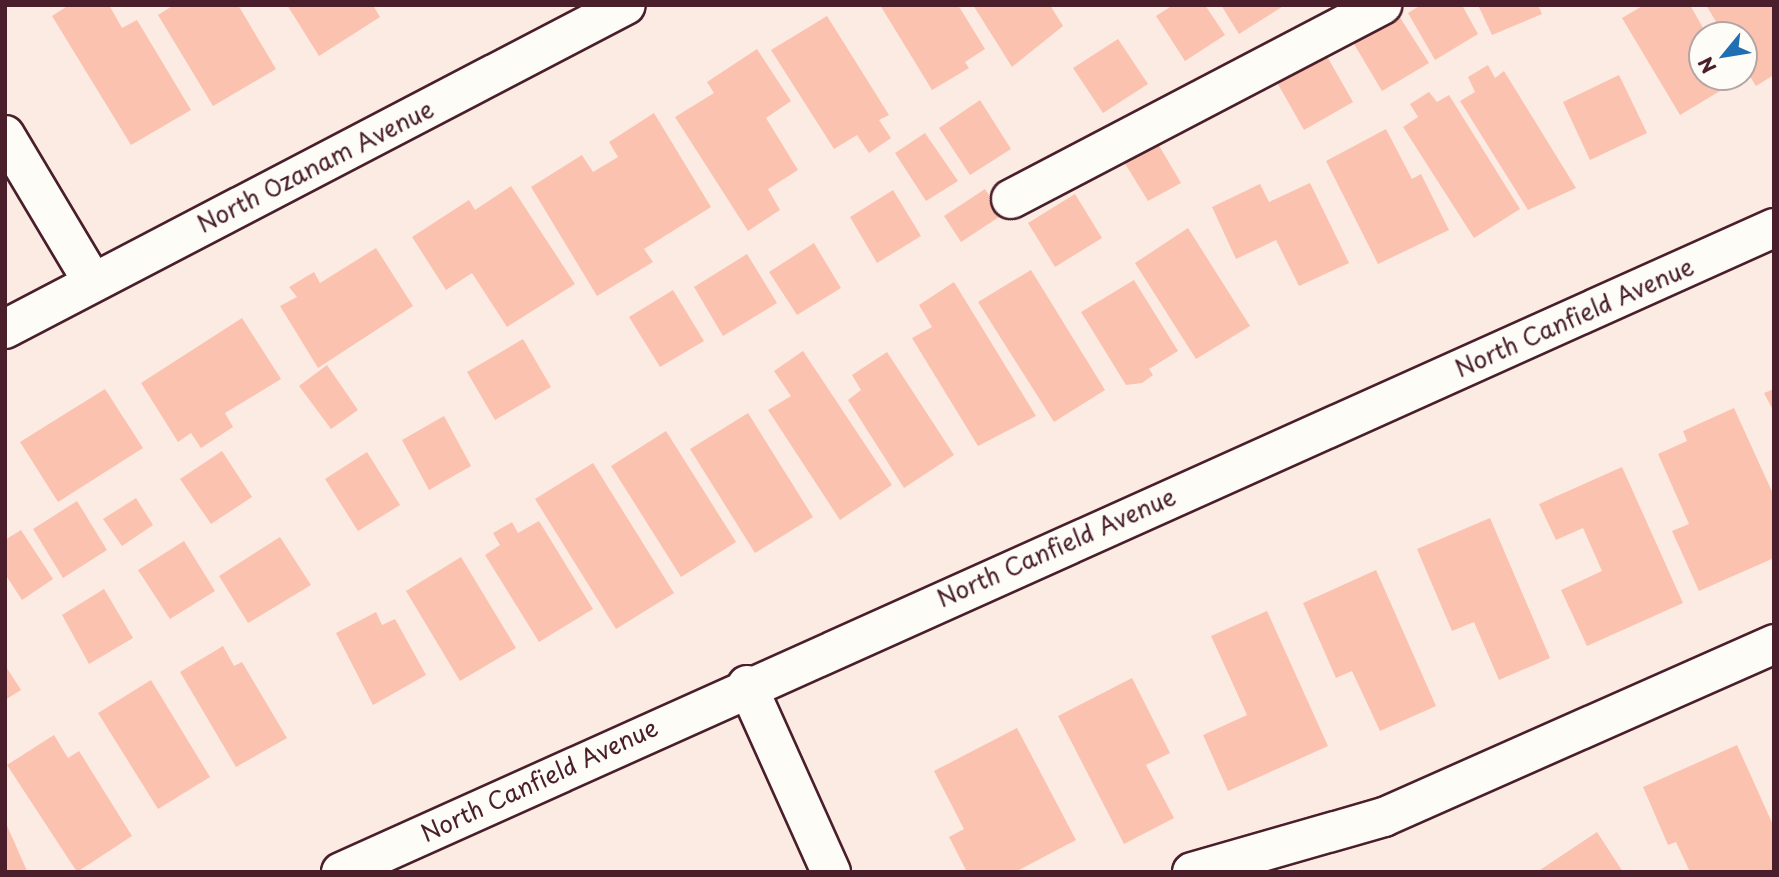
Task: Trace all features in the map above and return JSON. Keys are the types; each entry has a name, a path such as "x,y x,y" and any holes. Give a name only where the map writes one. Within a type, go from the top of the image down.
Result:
{"street":[{"name":"North Ozanam Avenue","path":"5,329 92,281 626,5"},
{"path":"1011,199 1382,5"},
{"path":"5,135 92,281"},
{"name":"North Canfield Avenue","path":"341,872 747,685 1774,228"},
{"path":"1192,872 1384,817 1774,644"},
{"path":"747,685 831,872"}],"building":[{"path":"69,5 109,5 122,28 137,20 191,110 131,145 52,16"},
{"path":"174,5 238,5 276,69 213,106 158,15"},
{"path":"287,5 373,5 380,17 319,56"},
{"path":"880,5 958,5 985,49 965,62 969,68 932,90"},
{"path":"973,5 1050,5 1063,26 1012,67"},
{"path":"1173,5 1205,5 1225,35 1185,61 1156,16"},
{"path":"1221,5 1285,5 1239,34"},
{"path":"1421,5 1462,5 1478,34 1435,60 1408,13"},
{"path":"1478,5 1538,5 1542,14 1492,35"},
{"path":"1644,5 1690,5 1699,21 1688,21 1688,91 1720,91 1680,115 1622,18"},
{"path":"1706,5 1774,5 1774,75 1758,85 1758,21 1716,21"},
{"path":"827,16 889,115 879,120 891,138 869,153 857,135 834,149 771,50"},
{"path":"1399,16 1429,63 1382,91 1354,44"},
{"path":"1118,39 1148,84 1103,113 1073,68"},
{"path":"757,49 791,101 766,118 798,170 768,189 780,210 748,231 675,117 714,93 707,82"},
{"path":"1324,51 1353,102 1304,130 1275,79"},
{"path":"1488,65 1495,78 1504,71 1576,188 1528,210 1460,101 1475,92 1468,77"},
{"path":"1619,75 1647,133 1590,160 1563,102"},
{"path":"1429,92 1437,102 1449,95 1520,209 1474,238 1403,127 1418,117 1410,104"},
{"path":"980,100 1011,149 970,175 939,128"},
{"path":"654,113 711,207 644,249 653,262 597,296 531,187 582,155 593,172 618,157 609,142"},
{"path":"1386,129 1412,179 1421,174 1449,230 1378,264 1326,161"},
{"path":"925,133 958,181 926,201 895,153"},
{"path":"1154,137 1181,183 1148,201 1121,157"},
{"path":"1310,183 1349,263 1299,286 1276,240 1236,259 1212,207 1260,184 1269,202"},
{"path":"511,186 575,284 507,327 472,273 446,290 412,237 469,200 475,210"},
{"path":"985,189 1002,215 961,242 944,216"},
{"path":"893,190 921,236 877,263 850,217"},
{"path":"1075,194 1102,238 1055,267 1028,223"},
{"path":"1188,228 1250,326 1196,359 1135,263"},
{"path":"814,243 841,288 797,315 769,272"},
{"path":"376,248 413,306 318,368 280,306 297,297 289,287 314,272 320,283"},
{"path":"747,254 777,303 723,336 694,287"},
{"path":"1031,270 1105,390 1054,422 978,302"},
{"path":"1134,280 1178,351 1149,369 1153,375 1142,383 1126,385 1081,312"},
{"path":"954,282 1036,416 978,446 912,338 932,327 919,305"},
{"path":"673,290 704,341 660,367 629,317"},
{"path":"242,318 281,379 225,413 233,427 201,448 191,433 178,442 141,383"},
{"path":"523,339 551,387 495,420 467,372"},
{"path":"803,351 892,485 840,520 768,410 791,396 774,371"},
{"path":"887,352 954,455 904,488 848,400 861,390 852,375"},
{"path":"327,365 358,410 331,429 299,386"},
{"path":"105,389 143,448 58,502 20,442"},
{"path":"1774,389 1774,412 1764,393"},
{"path":"1734,408 1774,496 1774,558 1699,591 1672,531 1689,524 1658,454 1687,441 1683,431"},
{"path":"748,413 813,517 755,553 690,449"},
{"path":"444,416 471,466 429,490 402,440"},
{"path":"666,431 736,542 681,577 611,466"},
{"path":"222,451 252,497 211,524 180,479"},
{"path":"367,452 400,505 358,531 325,479"},
{"path":"593,463 674,593 616,629 535,499"},
{"path":"1622,467 1683,603 1587,646 1561,590 1602,571 1583,528 1556,540 1539,504"},
{"path":"136,498 153,525 122,546 103,519"},
{"path":"77,501 107,550 63,578 33,529"},
{"path":"1490,518 1550,658 1499,680 1474,622 1452,631 1417,549"},
{"path":"539,521 593,609 539,642 485,555 500,545 493,533 512,522 518,533"},
{"path":"21,530 53,579 22,600 5,574 5,540"},
{"path":"280,537 311,585 248,623 219,576"},
{"path":"184,541 215,591 170,619 138,570"},
{"path":"461,557 516,648 460,681 406,591"},
{"path":"1376,570 1436,706 1380,731 1352,671 1336,678 1303,603"},
{"path":"104,589 133,638 89,664 62,615"},
{"path":"1267,611 1328,746 1228,791 1203,735 1247,715 1211,636"},
{"path":"376,612 382,625 395,619 426,675 373,705 336,633"},
{"path":"223,646 234,666 242,662 287,738 236,767 180,672"},
{"path":"5,665 21,690 5,700"},
{"path":"1132,678 1170,753 1146,765 1174,818 1124,844 1058,716"},
{"path":"151,680 210,777 158,809 98,713"},
{"path":"1017,728 1076,840 1015,872 967,872 949,837 964,829 934,771"},
{"path":"54,735 68,758 79,751 132,836 77,872 7,765"},
{"path":"1737,745 1774,827 1774,872 1690,872 1676,842 1668,845 1643,787"},
{"path":"5,821 27,871 5,872"},
{"path":"1597,832 1623,872 1537,872"}]}
